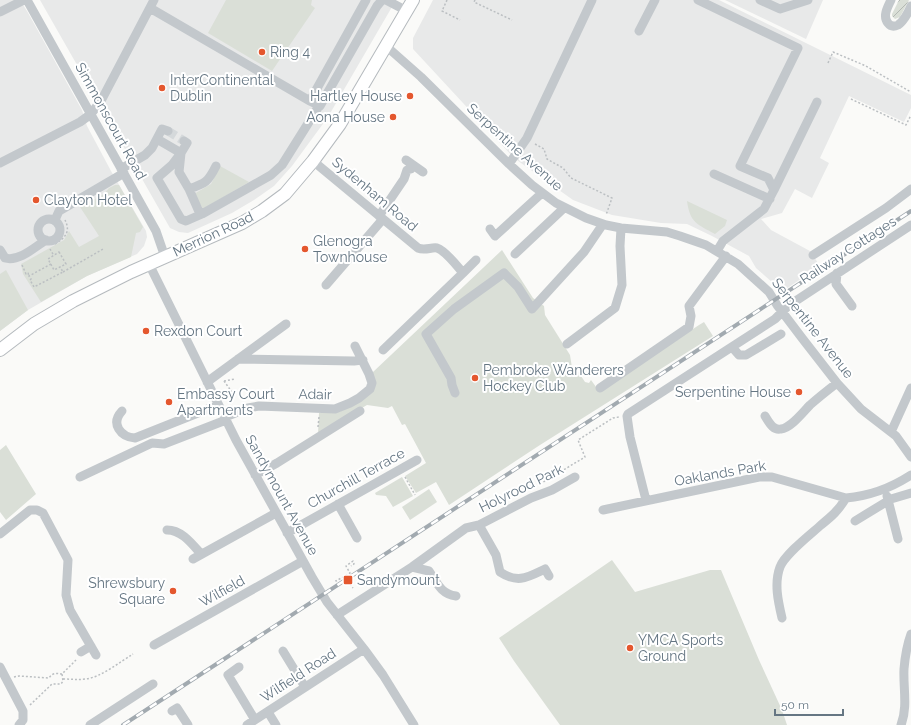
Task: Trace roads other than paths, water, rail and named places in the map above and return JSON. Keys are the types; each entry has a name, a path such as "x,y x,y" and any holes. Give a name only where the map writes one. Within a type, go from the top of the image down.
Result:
{"main road":[{"name":"Merrion Road","path":"0,350 34,324 72,301 238,224 262,211 285,194 314,161 340,124 413,0"}],"street":[{"path":"0,12 24,0"},
{"name":"Simmonscourt Road","path":"28,0 156,232 165,257"},
{"path":"310,101 366,0"},
{"path":"184,141 187,143 181,153 164,173 157,178 181,218 186,221 271,175 282,165 320,106 377,6 382,0"},
{"path":"386,0 407,11"},
{"path":"509,164 526,140 592,0"},
{"path":"639,31 655,0"},
{"path":"698,0 798,48 740,166 768,178 774,190"},
{"path":"760,0 780,9 808,0"},
{"path":"891,0 885,13 885,19 889,25 892,26 897,25 902,21 911,6"},
{"path":"1,159 80,122 91,114 102,99 152,4 319,106"},
{"name":"Serpentine Avenue","path":"386,46 421,77 509,164 542,192 564,208 603,224 622,228 667,232 706,244 738,264 769,292 782,312 837,383 861,408 891,432 900,441 911,457"},
{"path":"717,251 722,241 764,209 817,102"},
{"path":"0,250 5,258 12,259 46,240 56,238 60,232 59,211 123,171 145,155 152,148 162,128 168,132"},
{"path":"156,139 181,153"},
{"path":"181,153 179,172 189,189 200,214"},
{"path":"406,160 423,172"},
{"name":"Sydenham Road","path":"314,161 418,248 422,250 437,248 443,252 463,273"},
{"path":"326,285 381,217 404,179 407,170 411,169 414,165"},
{"path":"189,189 201,185 210,178 216,166"},
{"path":"164,173 170,171 179,172"},
{"path":"714,174 770,199"},
{"path":"813,255 886,208 911,189"},
{"path":"490,229 495,236 542,192"},
{"path":"515,254 564,208"},
{"path":"46,240 40,236 40,225 44,220 59,218"},
{"path":"456,392 426,334 454,309 504,273 518,287 532,309 584,252 603,224"},
{"name":"Railway Cottages","path":"782,312 788,306 911,225"},
{"path":"567,344 615,308 622,285 620,246 622,228"},
{"path":"600,388 689,327 691,316 689,306 726,256"},
{"path":"383,350 476,260"},
{"name":"Sandymount Avenue","path":"149,264 236,440 303,561 327,602 383,675 414,725"},
{"path":"837,273 836,284 852,306"},
{"path":"646,500 630,437 628,414 732,347 782,312"},
{"path":"207,382 222,376 238,358 286,324"},
{"path":"732,347 740,355 746,355 781,334"},
{"name":"Adair","path":"80,477 152,443 164,444 226,419 248,408 258,406 319,409 340,408 359,398 370,389 372,383 363,360 355,346"},
{"path":"238,358 363,360"},
{"path":"765,416 771,426 782,430 837,383"},
{"path":"891,432 911,388"},
{"path":"122,411 118,415 117,423 121,433 128,438 135,438 218,405"},
{"path":"255,475 277,463 360,411"},
{"name":"Churchill Terrace","path":"287,533 417,460"},
{"name":"Oaklands Park","path":"603,510 759,477 772,477 846,498 864,496 896,485 911,475"},
{"name":"Holyrood Park","path":"337,615 412,567 466,528 479,525 531,498 552,490 575,477"},
{"path":"885,489 898,539"},
{"path":"855,521 889,501 911,493"},
{"path":"782,618 778,604 776,585 781,566 799,544 839,510 846,498"},
{"path":"338,504 357,538"},
{"path":"0,534 30,510 37,510 43,513 68,560 66,594 70,610 93,651 80,655"},
{"path":"193,559 276,513"},
{"name":"Holyrood Park","path":"479,525 496,555 500,572 506,577 522,579 545,570 549,576"},
{"path":"167,530 173,530 182,534 201,554"},
{"name":"Wilfield","path":"154,645 303,561"},
{"path":"412,567 430,572 442,591 449,595 456,596"},
{"path":"901,725 905,712 908,643 911,634"},
{"name":"Wilfield Road","path":"251,723 364,649"},
{"path":"283,651 305,687"},
{"path":"0,667 23,711 23,720 20,725"},
{"path":"239,667 228,675 251,723"},
{"path":"90,725 150,690"},
{"path":"178,707 188,725"},
{"path":"268,712 276,725"}],"tunnel":[{"path":"168,131 184,141"}],"railway":[{"path":"123,725 911,211"}],"place":[{"name":"Ring 4","path":"262,52"},
{"name":"InterContinental Dublin","path":"162,88"},
{"name":"Hartley House","path":"410,96"},
{"name":"Aona House","path":"393,117"},
{"name":"Clayton Hotel","path":"36,200"},
{"name":"Glenogra Townhouse","path":"305,249"},
{"name":"Rexdon Court","path":"146,331"},
{"name":"Pembroke Wanderers Hockey Club","path":"475,378"},
{"name":"Serpentine House","path":"799,392"},
{"name":"Embassy Court Apartments","path":"169,402"},
{"name":"Sandymount","path":"348,580"},
{"name":"Shrewsbury Square","path":"173,591"},
{"name":"YMCA Sports Ground","path":"630,648"}]}
